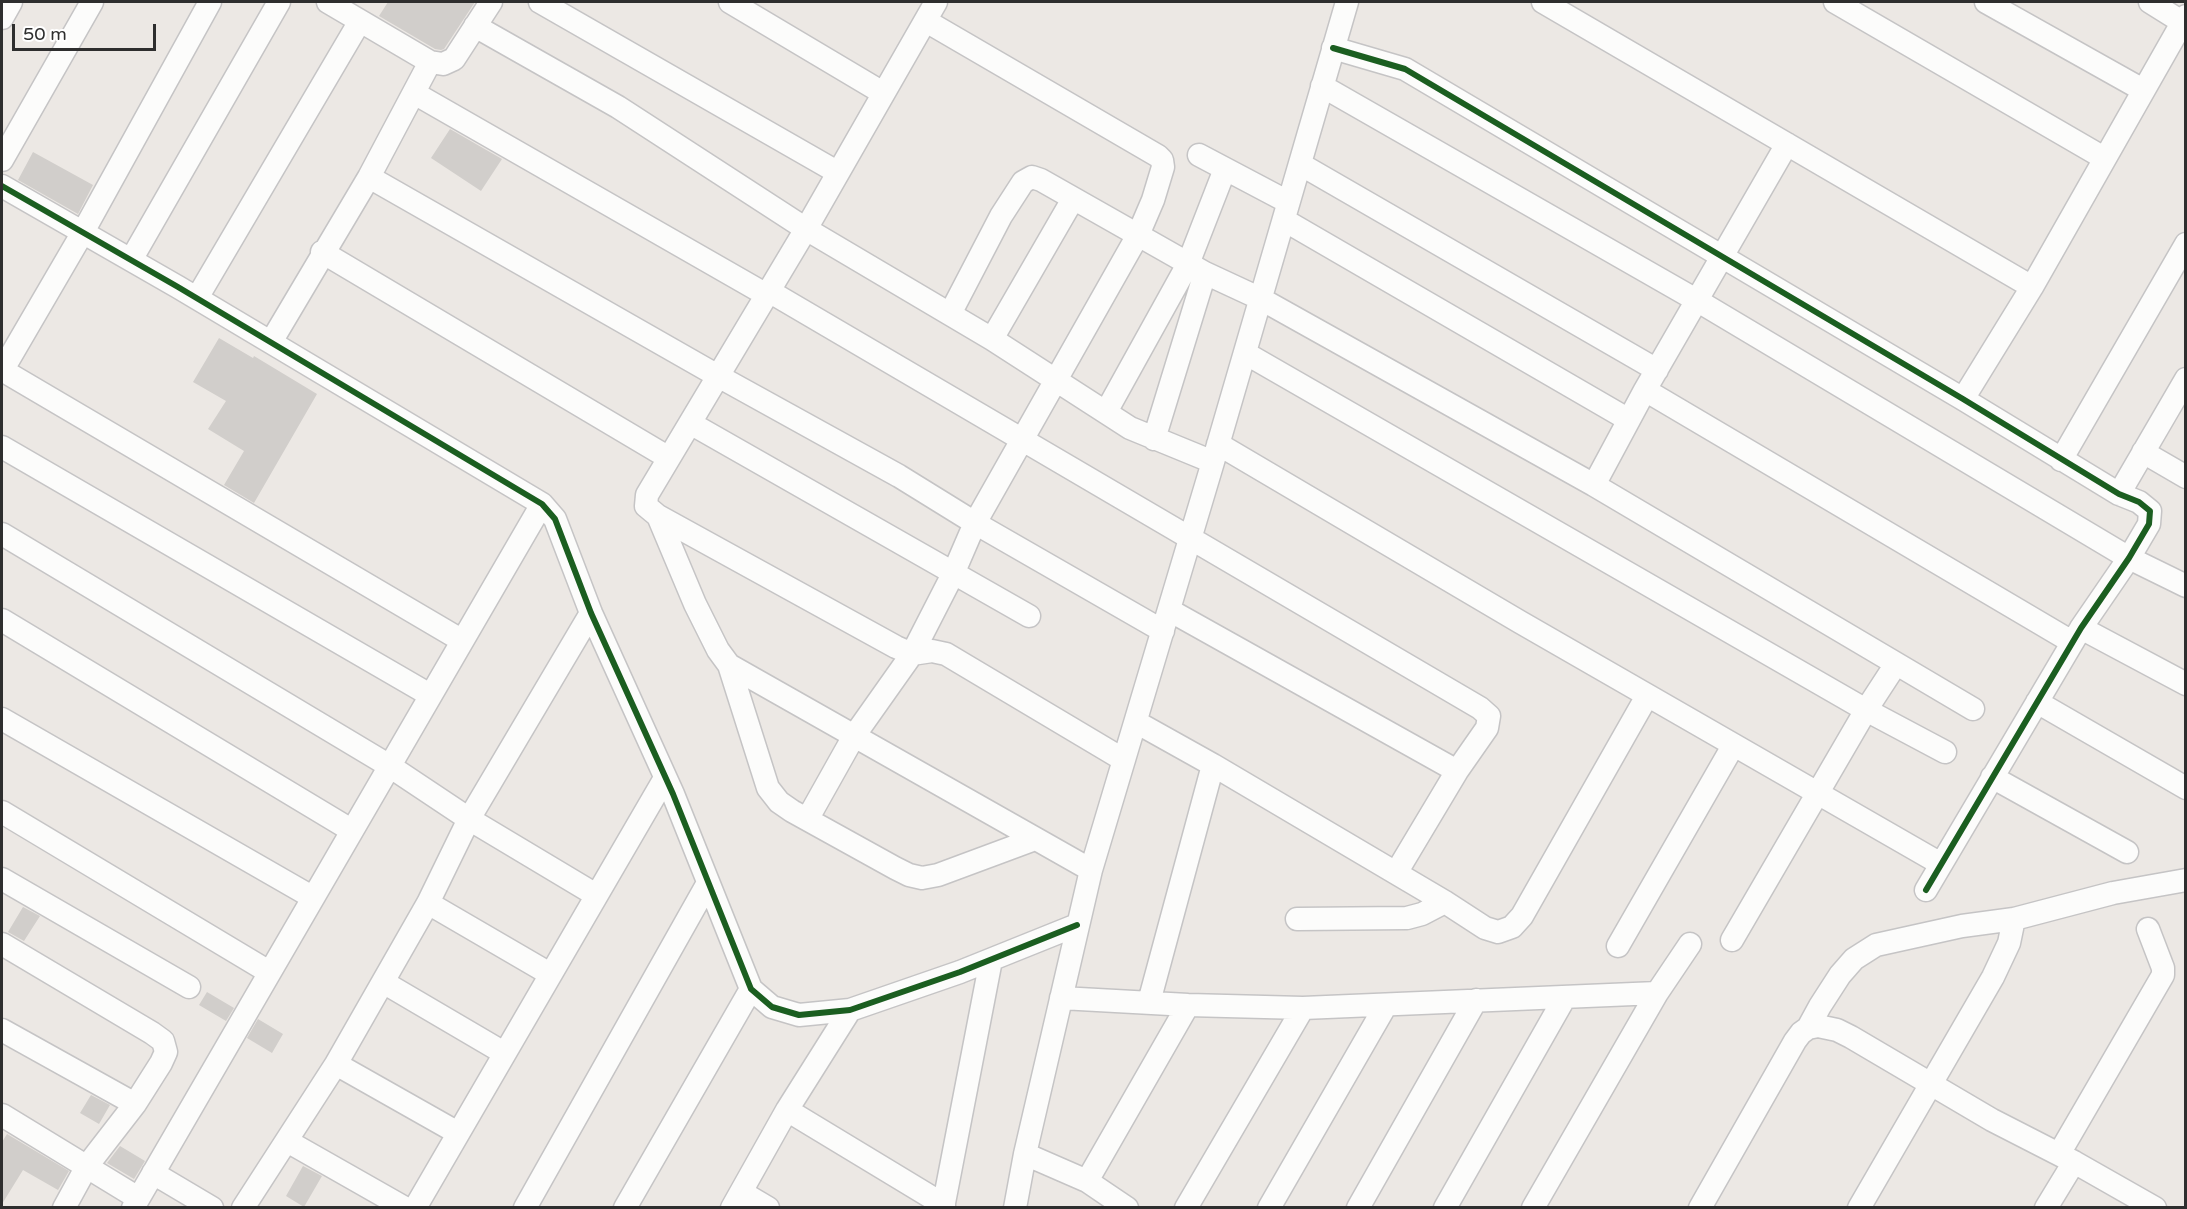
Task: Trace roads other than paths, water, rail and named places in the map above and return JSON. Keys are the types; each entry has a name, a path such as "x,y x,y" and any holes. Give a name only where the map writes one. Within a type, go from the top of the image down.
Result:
{"street":[{"path":"2,18 11,2"},
{"path":"2,160 92,2"},
{"path":"210,2 83,232 2,370 461,640"},
{"path":"131,260 279,2"},
{"path":"328,2 430,62 443,64 454,59 491,2"},
{"path":"540,2 837,172"},
{"path":"730,2 883,93"},
{"path":"1015,1208 1025,1154 1091,870 1216,453 1347,2"},
{"path":"1543,2 2032,287"},
{"path":"1835,2 2104,158"},
{"path":"1986,2 2143,90"},
{"path":"1963,399 2032,287 2184,19 2150,2"},
{"path":"808,818 854,736 912,654 953,574 975,524 1138,235 1153,200 1163,167 1162,160 1158,156 928,9 806,229 766,292 647,495 646,506 658,516 874,636 912,654 932,651 946,654 1124,760"},
{"path":"197,298 360,21"},
{"path":"475,26 618,107 806,229 992,339 1130,428 1154,439 1216,453 1941,864"},
{"path":"1333,48 1405,69 1963,399 2061,460 2150,510 2149,524 2129,558 2076,635 1926,890"},
{"path":"271,342 322,252 369,177 430,62"},
{"path":"1322,86 1698,301 2129,558 2186,586"},
{"path":"414,93 1023,439 1480,708 1489,716 1487,728 1457,771 1396,873"},
{"path":"1594,485 1645,390 1787,144"},
{"path":"1199,155 1225,169 1286,211 1629,420"},
{"path":"1300,164 1657,370"},
{"path":"1154,439 1225,169"},
{"path":"369,177 718,376 899,476 975,524 1457,771"},
{"path":"951,314 1001,216 1023,182 1032,177 1041,180 1197,269 1261,299 1594,485 1973,709"},
{"path":"2,186 197,298 542,504 555,519 591,613 665,778 750,989 772,1007 799,1015 850,1011 991,960 1077,925"},
{"path":"992,339 1073,199"},
{"path":"2061,460 2186,244"},
{"path":"322,252 669,458"},
{"path":"1106,412 1197,269"},
{"path":"1245,353 1866,710 1945,752"},
{"path":"2119,494 2186,379"},
{"path":"1645,390 2076,635 2186,684"},
{"path":"690,423 1029,616"},
{"path":"2,447 430,694"},
{"path":"2143,452 2186,477"},
{"path":"4,1122 87,1166 136,1203 388,765 542,504"},
{"path":"658,516 695,604 718,650 729,665 768,788 779,802 895,868 922,878 938,875 1035,839"},
{"path":"2,534 388,765 469,819 597,895"},
{"path":"243,1208 336,1064 428,903 469,819 591,613"},
{"path":"2,620 351,830"},
{"path":"1732,940 1816,793 1896,664"},
{"path":"729,665 1091,870"},
{"path":"1136,722 1396,873 1485,928 1498,932 1512,927 1522,916 1647,696"},
{"path":"2037,702 2186,788"},
{"path":"2,719 312,897"},
{"path":"1618,946 1733,746"},
{"path":"1149,1002 1213,765"},
{"path":"1992,777 2127,852"},
{"path":"415,1208 665,778"},
{"path":"2,812 269,972"},
{"path":"2,879 189,987"},
{"path":"1700,1208 1795,1041 1808,1028 1840,975 1854,959 1876,945 1962,926 2014,919 2113,893 2186,880"},
{"path":"525,1208 708,883"},
{"path":"1297,920 1407,918 1422,914 1445,902"},
{"path":"428,903 550,974"},
{"path":"1859,1208 2004,957 2014,919"},
{"path":"2046,1208 2067,1158 2163,975 2163,968 2148,929"},
{"path":"2,944 163,1041 166,1052 162,1063 135,1104 87,1166 64,1208"},
{"path":"1533,1208 1656,993 1690,944"},
{"path":"787,1110 944,1206 991,960"},
{"path":"383,982 504,1053"},
{"path":"625,1208 750,989"},
{"path":"1061,998 1303,1008 1656,993"},
{"path":"1445,1208 1565,996"},
{"path":"1358,1208 1476,1000"},
{"path":"1087,1181 1188,1005"},
{"path":"1269,1208 1386,1005"},
{"path":"1186,1208 1303,1008"},
{"path":"768,1208 736,1200 787,1110 850,1011"},
{"path":"1808,1028 1818,1026 1837,1030 1932,1083 1992,1120 2067,1158 2155,1208"},
{"path":"2,1030 135,1104"},
{"path":"336,1064 458,1133"},
{"path":"287,1141 405,1208"},
{"path":"1025,1154 1087,1181 1127,1208"},
{"path":"153,1173 212,1208"}]}
